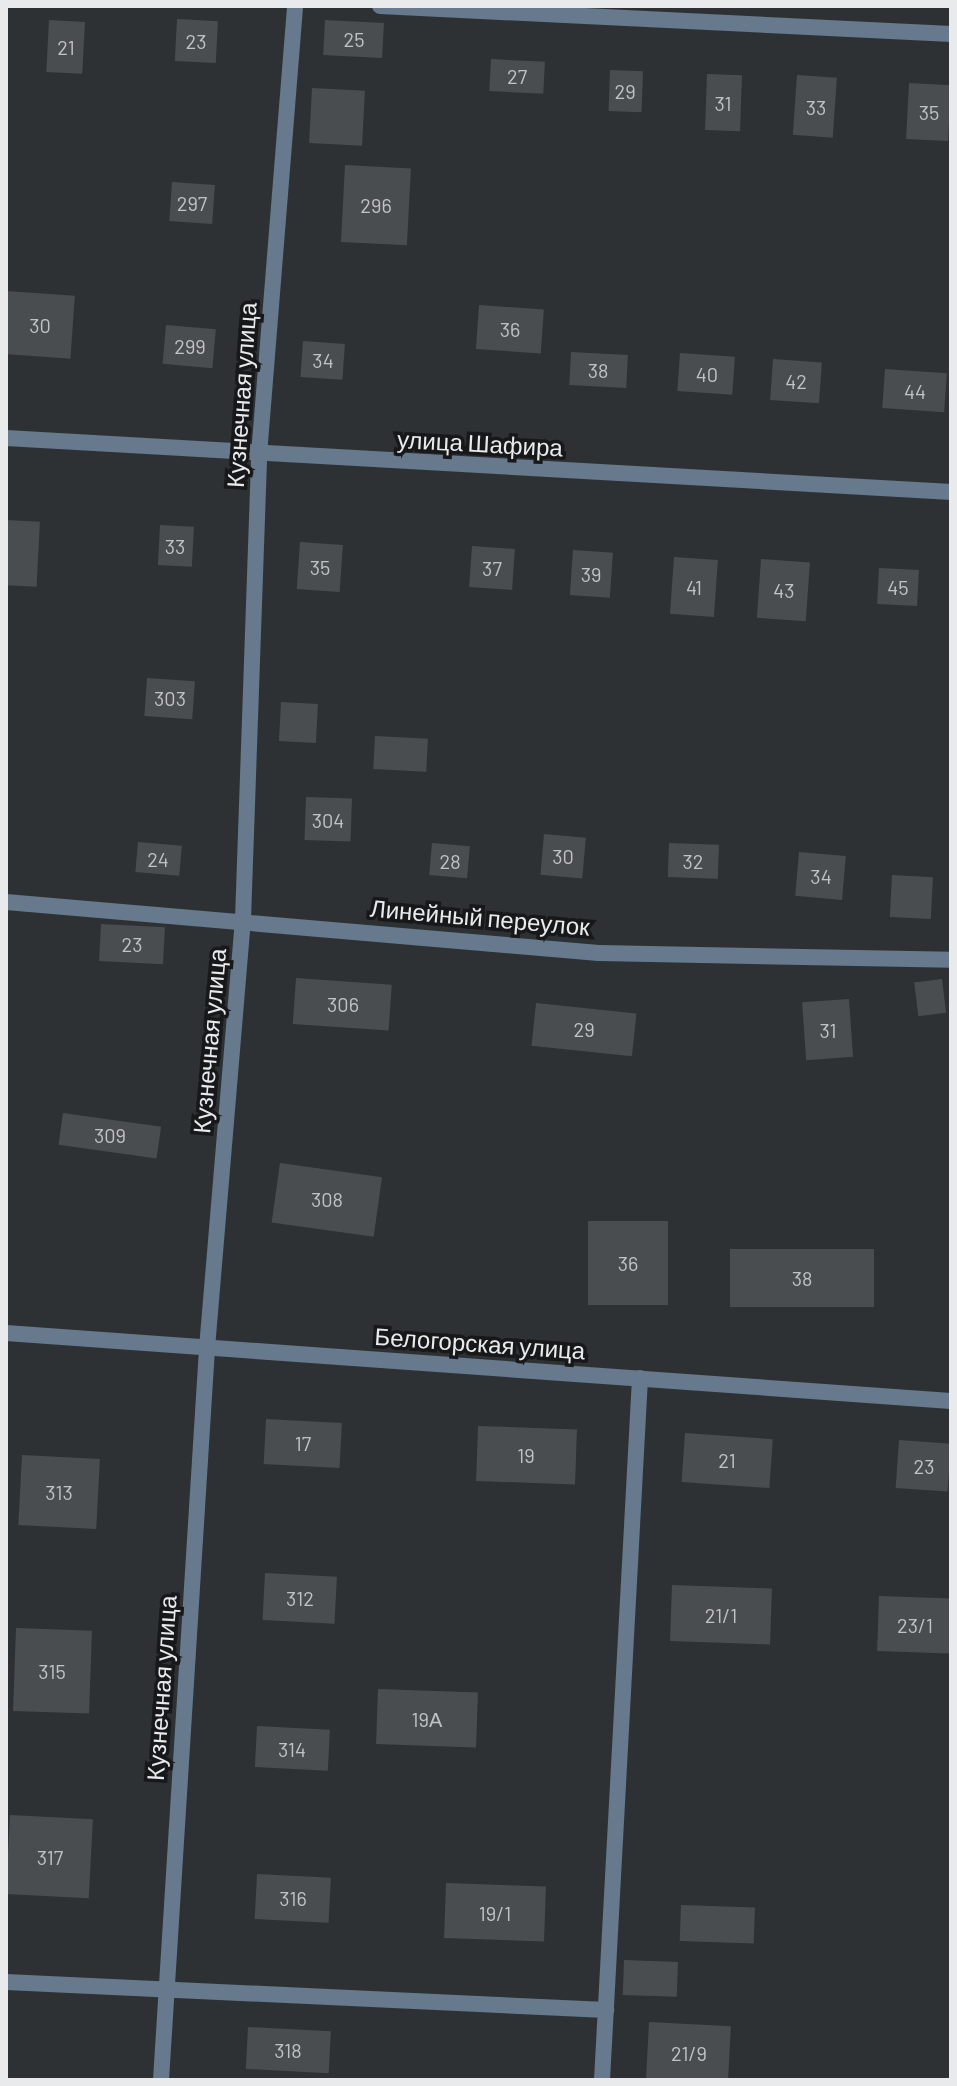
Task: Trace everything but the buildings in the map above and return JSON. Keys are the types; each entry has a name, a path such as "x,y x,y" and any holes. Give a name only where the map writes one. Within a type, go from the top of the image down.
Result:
{"street":[{"name":"Кузнечная улица","path":"161,2080 207,1348 243,919 259,455 295,6"},
{"path":"380,6 951,34"},
{"name":"улица Шафира","path":"6,438 259,455 951,492"},
{"name":"Линейный переулок","path":"6,902 243,919 599,953 951,960"},
{"name":"Белогорская улица","path":"6,1333 951,1401"},
{"path":"602,2080 640,1378"},
{"path":"6,1982 606,2010"}]}
